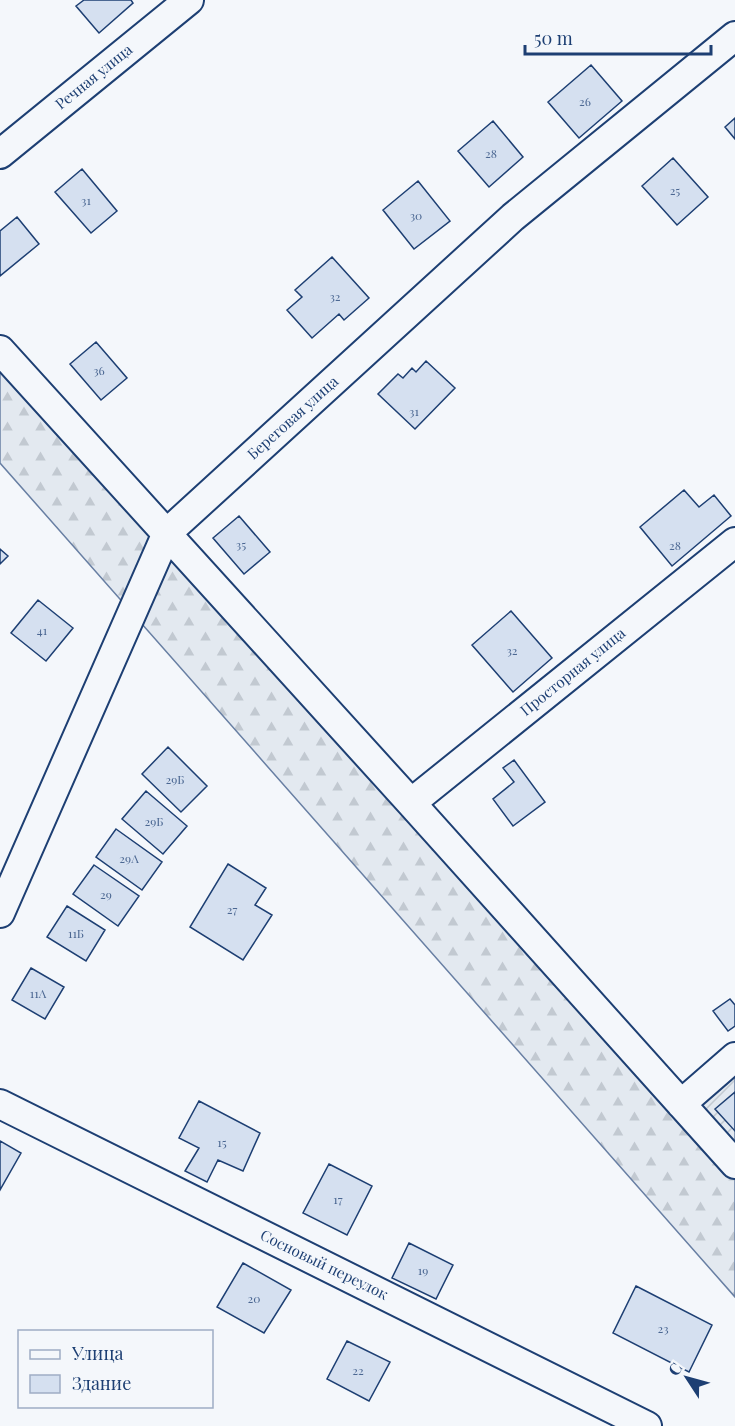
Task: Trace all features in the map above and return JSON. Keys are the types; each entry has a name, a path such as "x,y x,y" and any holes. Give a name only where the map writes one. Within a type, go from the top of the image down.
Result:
{"street":[{"name":"Речная улица","path":"0,154 189,0"},
{"name":"Береговая улица","path":"0,913 167,533 513,217 735,36"},
{"path":"0,350 735,1164"},
{"name":"Просторная улица","path":"411,803 735,542"},
{"path":"681,1104 735,1058"},
{"name":"Сосновый переулок","path":"0,1104 647,1426"}],"green space":[{"path":"0,365 735,1172 735,1297 0,463"},
{"path":"735,1058 735,1165 681,1104"}],"building":[{"path":"84,0 131,0 133,3 99,33 76,6"},
{"path":"591,65 622,101 579,138 548,102"},
{"path":"735,118 735,139 725,127"},
{"path":"493,121 523,157 489,187 458,151"},
{"path":"673,158 708,197 677,225 642,186"},
{"path":"82,169 117,211 91,233 55,192"},
{"path":"418,181 450,221 414,249 383,210"},
{"path":"17,217 39,244 0,276 0,231"},
{"path":"332,257 369,298 344,320 339,314 312,338 287,310 302,297 295,290"},
{"path":"96,342 127,378 101,400 70,364"},
{"path":"426,361 455,388 415,429 378,394 398,374 403,378 412,368 416,372"},
{"path":"684,490 699,507 714,495 731,516 672,566 640,527"},
{"path":"239,516 270,552 244,574 213,538"},
{"path":"0,549 8,556 0,564"},
{"path":"38,600 73,628 46,661 11,633"},
{"path":"511,611 552,658 513,692 472,645"},
{"path":"168,747 207,786 181,812 142,774"},
{"path":"514,760 545,802 513,826 493,799 514,782 503,768"},
{"path":"146,791 187,826 163,854 122,819"},
{"path":"116,829 162,862 142,890 96,857"},
{"path":"228,864 266,888 255,905 272,915 243,960 190,927"},
{"path":"94,865 139,896 118,926 73,894"},
{"path":"67,906 105,930 86,961 47,937"},
{"path":"31,968 64,987 45,1019 12,1000"},
{"path":"730,999 735,1005 735,1026 728,1031 713,1011"},
{"path":"735,1092 735,1131 715,1109"},
{"path":"199,1101 260,1133 243,1171 218,1160 207,1182 185,1171 199,1148 179,1138"},
{"path":"0,1141 21,1153 0,1190"},
{"path":"329,1164 372,1186 347,1235 303,1213"},
{"path":"409,1243 453,1265 436,1299 392,1278"},
{"path":"243,1263 291,1290 264,1333 217,1307"},
{"path":"636,1286 712,1325 689,1372 613,1333"},
{"path":"347,1341 390,1362 369,1401 327,1379"}]}
